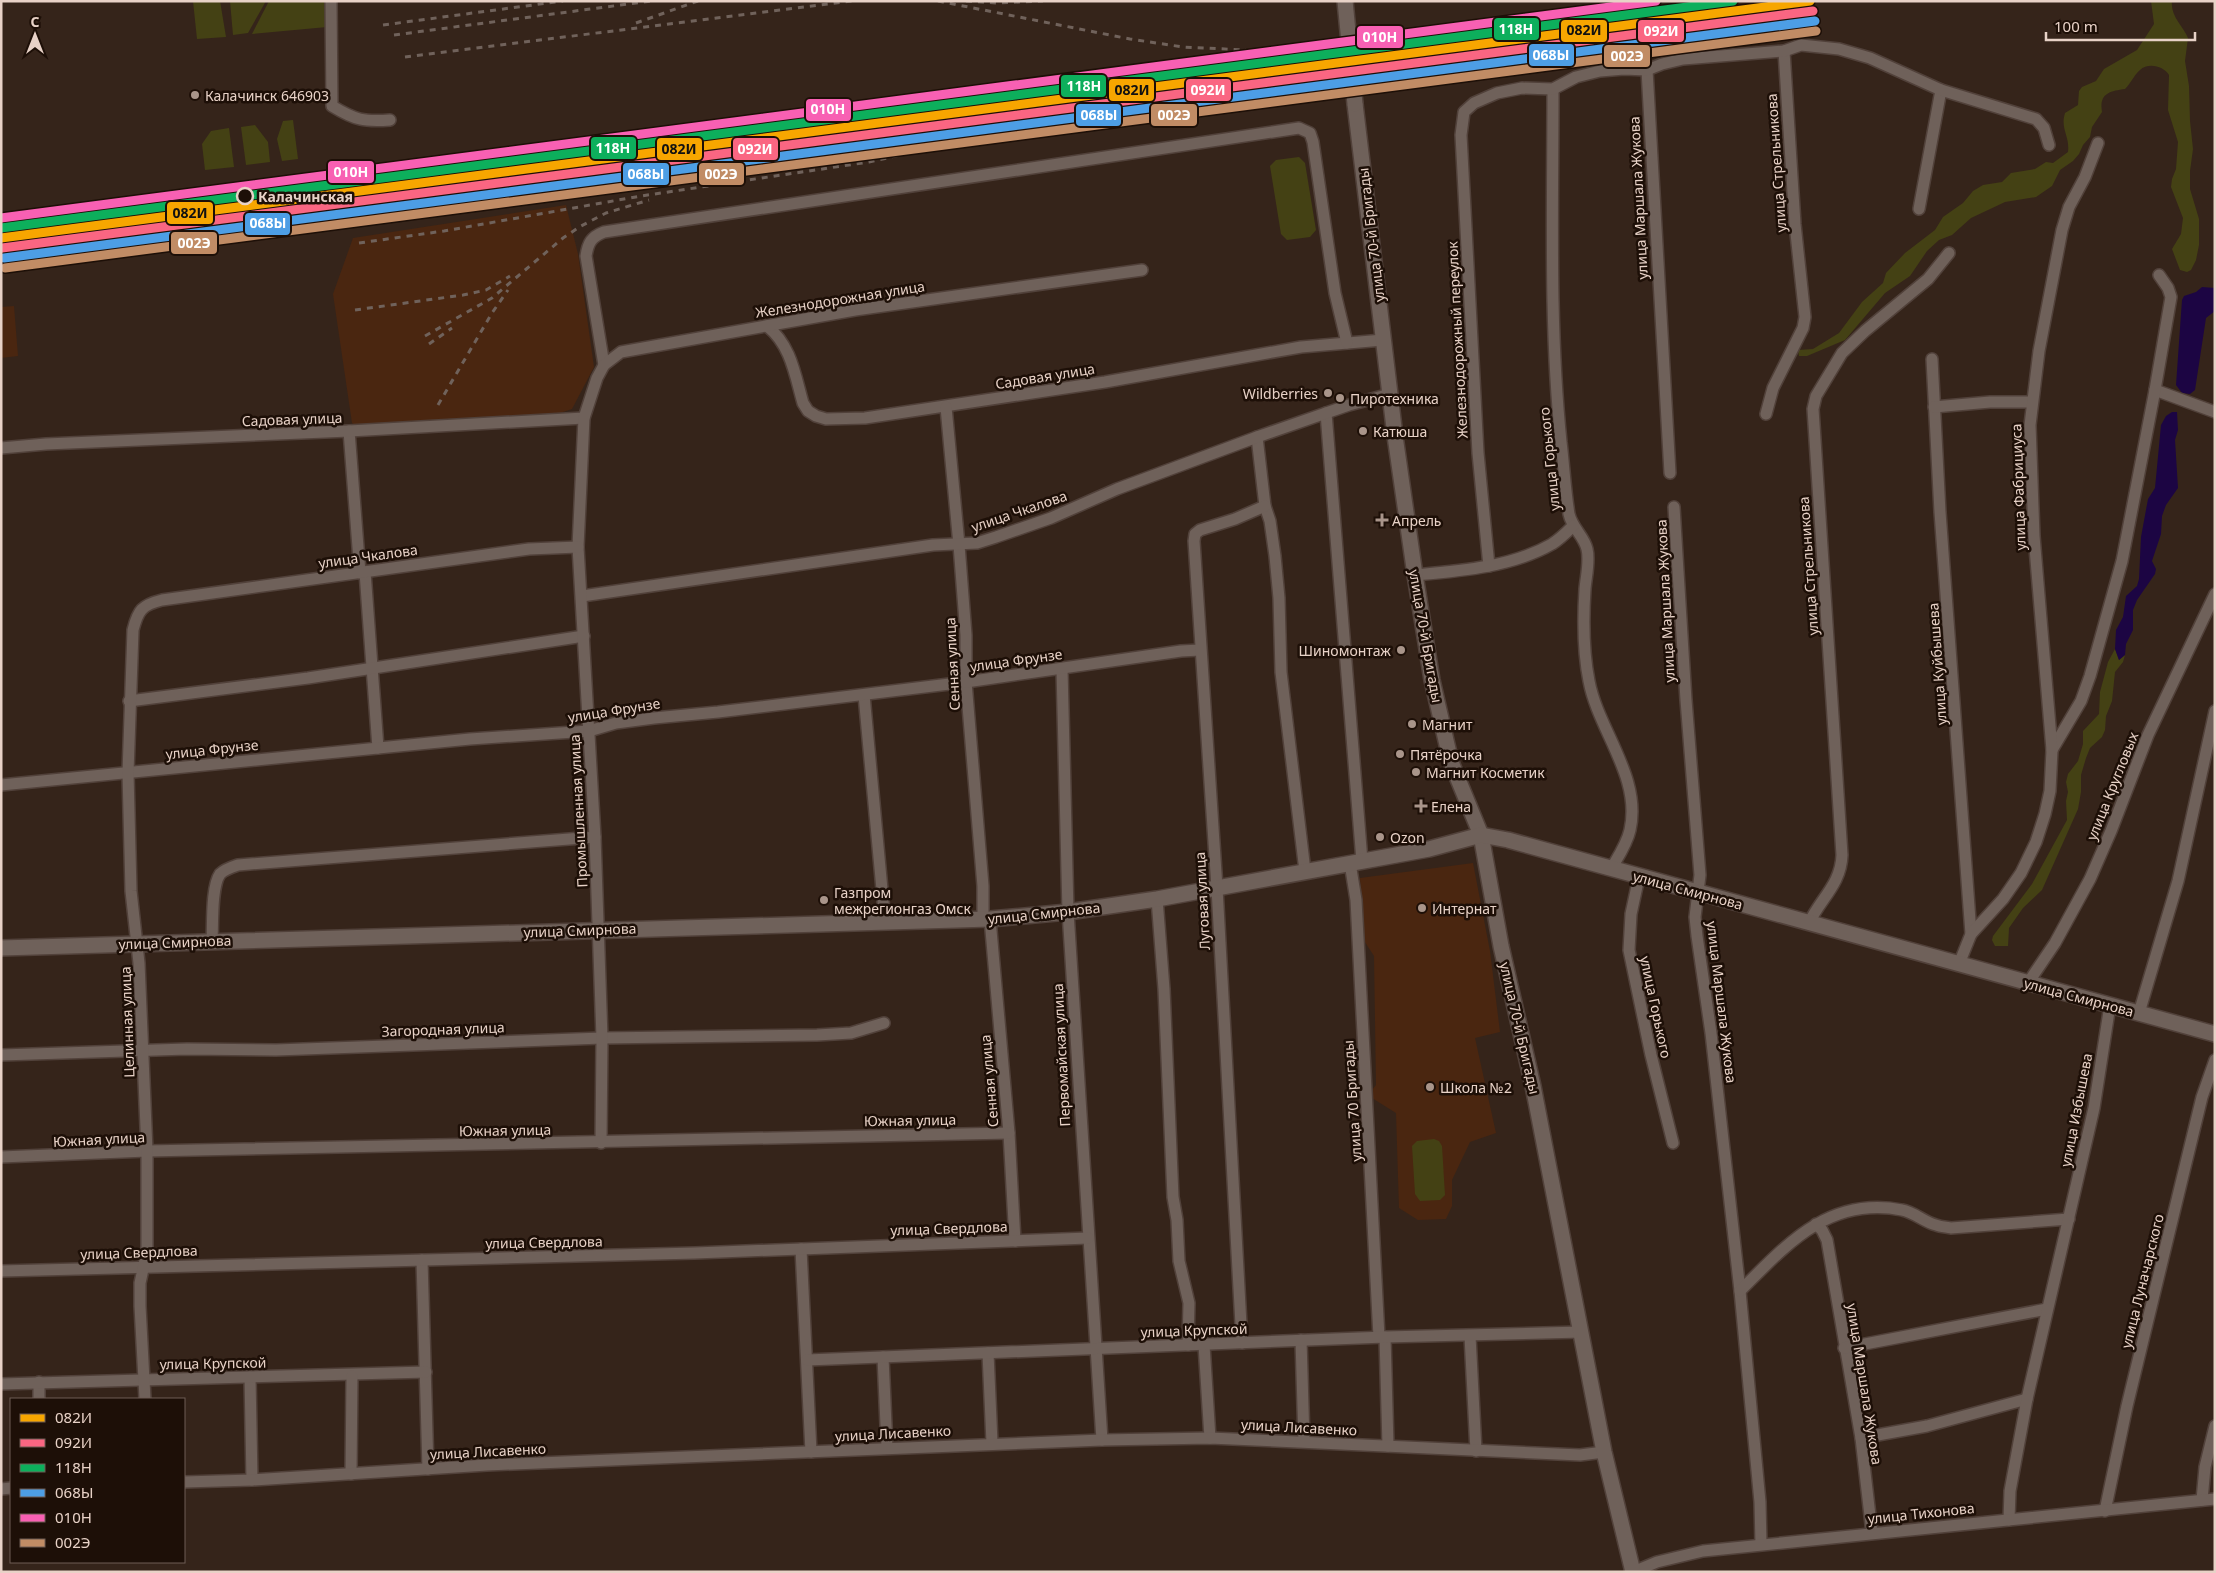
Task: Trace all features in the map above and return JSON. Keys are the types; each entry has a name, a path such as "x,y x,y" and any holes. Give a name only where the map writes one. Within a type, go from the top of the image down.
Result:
{"main road":[{"name":"улица 70-й Бригады","path":"1345,1 1355,104 1383,340 1415,574 1432,680 1451,762 1481,835 1501,946 1533,1086 1604,1452 1633,1572"},
{"name":"улица Смирнова","path":"1,948 986,919 1068,912 1157,899 1429,849 1481,835 1508,840 2215,1034"}],"street":[{"path":"331,1 332,106 356,120 367,122 390,120"},
{"path":"1553,89 1576,77 1600,71 1647,70 1683,59 1784,51 1801,45 1838,49 1870,58 1941,90 2036,119 2044,128 2050,145"},
{"name":"улица Стрельникова","path":"1766,414 1773,388 1803,328 1805,317 1796,224 1784,51"},
{"name":"улица Маршала Жукова","path":"1647,70 1670,473"},
{"name":"Железнодорожный переулок","path":"1489,566 1478,453 1468,292 1461,135 1464,112 1474,103 1497,93 1522,88 1553,89"},
{"name":"улица Горького","path":"1553,89 1553,335 1567,502 1573,526 1588,549 1584,624 1589,682 1596,708 1614,748 1629,789 1632,811 1630,829 1624,848 1611,869"},
{"path":"1919,209 1941,90"},
{"path":"584,418 597,378 604,365 586,256 588,243 596,235 604,232 1299,128 1310,133 1313,142 1335,293 1347,343"},
{"name":"улица Фабрициуса","path":"1971,934 2003,899 2021,873 2036,842 2050,791 2052,750 2029,454 2032,402 2062,230 2069,206 2098,143"},
{"name":"улица Стрельникова","path":"1809,923 1817,907 1838,880 1842,868 1813,409 1816,396 1842,353 1865,330 1928,279 1949,253"},
{"name":"Железнодорожная улица","path":"604,365 622,352 854,310 1142,270"},
{"name":"улица Фабрициуса","path":"2052,750 2080,700 2090,676 2122,561 2156,390 2171,298 2168,288 2159,275"},
{"name":"Садовая улица","path":"767,326 778,335 786,347 803,403 808,411 826,419 865,418 946,407 1301,347 1383,340"},
{"name":"улица Куйбышева","path":"1932,359 1971,934 1959,964"},
{"path":"2156,390 2215,412"},
{"name":"улица Чкалова","path":"582,596 933,545 977,543 1051,518 1117,489 1256,437 1390,394"},
{"path":"1934,407 1990,402 2032,402"},
{"name":"Сенная улица","path":"946,407 966,635 966,682 983,886 1009,1133 1015,1241"},
{"name":"улица 70 Бригады","path":"1326,413 1356,862 1354,877 1388,1446"},
{"name":"Садовая улица","path":"1,448 584,418"},
{"name":"Промышленная улица","path":"584,418 578,547 595,836 602,1038 601,1143"},
{"path":"349,431 378,748"},
{"path":"1256,437 1265,506 1270,521 1275,556 1279,598 1281,672 1305,871"},
{"name":"Луговая улица","path":"1242,1343 1217,888 1200,650 1195,534 1200,530 1235,519 1265,506"},
{"name":"улица Маршала Жукова","path":"1674,506 1686,700 1700,875 1696,917 1697,936 1711,1033 1740,1291 1760,1502 1761,1544"},
{"path":"1415,574 1466,570 1489,566 1534,552 1554,543 1573,526"},
{"name":"улица Чкалова","path":"162,600 529,549 578,547"},
{"name":"улица Кругловых","path":"2028,983 2055,943 2090,878 2112,831 2148,735 2215,594"},
{"name":"Целинная улица","path":"145,1398 140,1284 147,1251 147,1151 140,963 130,891 129,701 133,630 138,613 148,603 162,600"},
{"path":"129,701 308,678 584,636"},
{"name":"улица Фрунзе","path":"1,785 378,748 589,731 616,724 654,718 966,682 1180,651 1200,650"},
{"name":"Первомайская улица","path":"1062,669 1068,912 1102,1440"},
{"path":"864,694 885,922"},
{"path":"2139,1013 2178,880 2215,711"},
{"path":"212,941 216,886 220,875 238,865 595,836"},
{"name":"улица Горького","path":"1639,877 1631,914 1629,950 1651,1055 1673,1143"},
{"path":"1157,899 1164,989 1172,1197 1177,1220 1179,1260 1189,1303 1188,1346"},
{"name":"улица Избышева","path":"2008,1520 2010,1491 2027,1399 2094,1108 2110,1005"},
{"name":"Загородная улица","path":"1,1055 143,1052 186,1049 276,1050 602,1038 817,1035 851,1033 884,1023"},
{"name":"улица Луначарского","path":"2105,1511 2130,1397 2195,1126 2215,1060"},
{"name":"Южная улица","path":"1,1157 147,1151 1009,1133"},
{"path":"1740,1291 1786,1246 1816,1224 1842,1212 1880,1206 1905,1210 1936,1225 1952,1228 2069,1219"},
{"name":"улица Маршала Жукова","path":"1816,1224 1822,1230 1827,1240 1844,1348 1861,1438 1872,1533"},
{"name":"улица Свердлова","path":"1,1271 801,1249 1088,1238"},
{"path":"801,1249 811,1452"},
{"path":"422,1260 428,1469"},
{"path":"1844,1348 2047,1309"},
{"name":"улица Крупской","path":"807,1360 1382,1337 1581,1332"},
{"path":"1470,1336 1476,1451"},
{"path":"1301,1340 1304,1441"},
{"path":"1204,1345 1210,1438"},
{"path":"988,1353 992,1443"},
{"path":"884,1357 887,1448"},
{"name":"улица Крупской","path":"1,1384 352,1376 426,1372"},
{"path":"352,1376 352,1474"},
{"path":"250,1377 252,1480"},
{"path":"39,1382 40,1398"},
{"path":"1861,1438 1927,1426 2027,1399"},
{"path":"2202,1500 2205,1468 2215,1426"},
{"name":"улица Лисавенко","path":"185,1482 252,1480 487,1465 1102,1440 1210,1438 1580,1455 1604,1452"},
{"name":"улица Тихонова","path":"1633,1572 1683,1555 1761,1544 2215,1499"}],"shaded area":[{"path":"193,1 220,1 226,37 197,39"},
{"path":"230,1 266,1 248,33 233,35"},
{"path":"269,1 328,1 327,27 252,34"},
{"path":"2151,1 2172,1 2175,16 2188,38 2185,61 2189,86 2193,149 2190,189 2199,219 2199,245 2196,260 2191,270 2187,272 2180,270 2172,249 2181,234 2183,218 2171,187 2176,169 2178,142 2168,110 2169,75 2160,67 2147,66 2138,72 2125,89 2110,92 2104,97 2101,106 2102,112 2092,127 2090,137 2073,161 2060,170 2052,186 2036,197 2005,202 1971,218 1952,235 1939,240 1927,251 1910,276 1885,293 1845,340 1807,356 1799,356 1798,350 1813,349 1839,333 1862,302 1883,283 1886,273 1905,253 1935,230 1943,217 1963,203 1973,191 1983,185 2002,182 2011,173 2035,169 2046,162 2053,163 2068,152 2068,141 2064,128 2065,113 2078,105 2079,91 2082,87 2096,81 2104,69 2137,50 2154,24"},
{"path":"293,120 298,159 282,161 277,139 283,121"},
{"path":"255,125 268,142 270,162 246,165 241,127"},
{"path":"229,128 234,167 205,170 202,144 211,131"},
{"path":"1299,157 1305,163 1316,230 1310,237 1287,240 1281,234 1270,166 1276,160"},
{"path":"566,205 578,254 594,367 572,409 554,415 357,427 352,423 333,294 353,238"},
{"path":"2202,287 2215,288 2215,311 2206,318 2195,390 2190,394 2182,393 2176,385 2182,300 2184,296 2196,292"},
{"path":"14,306 18,356 1,358 1,307"},
{"path":"2172,412 2177,412 2178,430 2175,440 2178,488 2166,505 2162,516 2161,534 2152,561 2156,569 2155,574 2137,600 2133,610 2133,630 2126,644 2125,655 2119,660 2115,649 2116,630 2123,617 2126,596 2137,586 2139,579 2141,537 2148,499 2155,488 2161,425 2166,416"},
{"path":"2115,649 2119,660 2125,655 2123,662 2115,672 2112,701 2106,716 2105,730 2102,737 2090,748 2086,758 2081,775 2078,809 2042,890 2023,908 2009,928 2008,946 1995,946 1992,940 1993,936 2032,884 2067,820 2066,801 2068,792 2066,782 2068,774 2078,761 2083,744 2083,731 2099,714 2100,692 2108,662"},
{"name":"Школа №2","path":"1473,863 1490,951 1500,1032 1475,1038 1496,1133 1470,1142 1452,1180 1452,1206 1446,1219 1418,1220 1399,1208 1396,1113 1372,1098 1372,1090 1376,1085 1374,956 1363,939 1360,878"},
{"path":"1434,1139 1439,1141 1442,1146 1445,1195 1440,1200 1420,1201 1415,1194 1412,1146 1417,1141"}],"railway":[{"path":"383,25 563,1"},
{"path":"394,35 651,1"},
{"path":"636,23 698,1"},
{"path":"405,57 852,1"},
{"path":"938,1 1130,39 1183,47 1246,50"},
{"path":"966,1 997,3 1043,1"},
{"path":"782,119 1008,91 1255,54 1648,1"},
{"path":"1478,37 1533,23"},
{"path":"359,243 444,231 641,196 869,162 945,145"},
{"path":"425,336 492,298 563,238 581,226 606,213 649,200"},
{"path":"355,310 486,290 510,276"},
{"path":"438,405 492,313 508,290"},
{"path":"429,344 452,328"}],"transit line":[{"name":"010Н","path":"1,218 1656,1"},
{"name":"118Н","path":"1,228 1733,1"},
{"name":"082И","path":"1,238 1810,1"},
{"name":"092И","path":"2,248 1813,11"},
{"name":"068Ы","path":"4,258 1815,21"},
{"name":"002Э","path":"5,268 1816,31"}],"place":[{"name":"Калачинск 646903","path":"195,95"},
{"name":"Калачинская","path":"245,196"},
{"name":"Wildberries","path":"1328,393"},
{"name":"Пиротехника","path":"1340,398"},
{"name":"Катюша","path":"1363,431"},
{"name":"Апрель","path":"1382,520"},
{"name":"Шиномонтаж","path":"1401,650"},
{"name":"Магнит","path":"1412,724"},
{"name":"Пятёрочка","path":"1400,754"},
{"name":"Магнит Косметик","path":"1416,772"},
{"name":"Елена","path":"1421,806"},
{"name":"Ozon","path":"1380,837"},
{"name":"Газпром межрегионгаз Омск","path":"824,900"},
{"name":"Интернат","path":"1422,908"},
{"name":"Школа №2","path":"1430,1087"}]}
